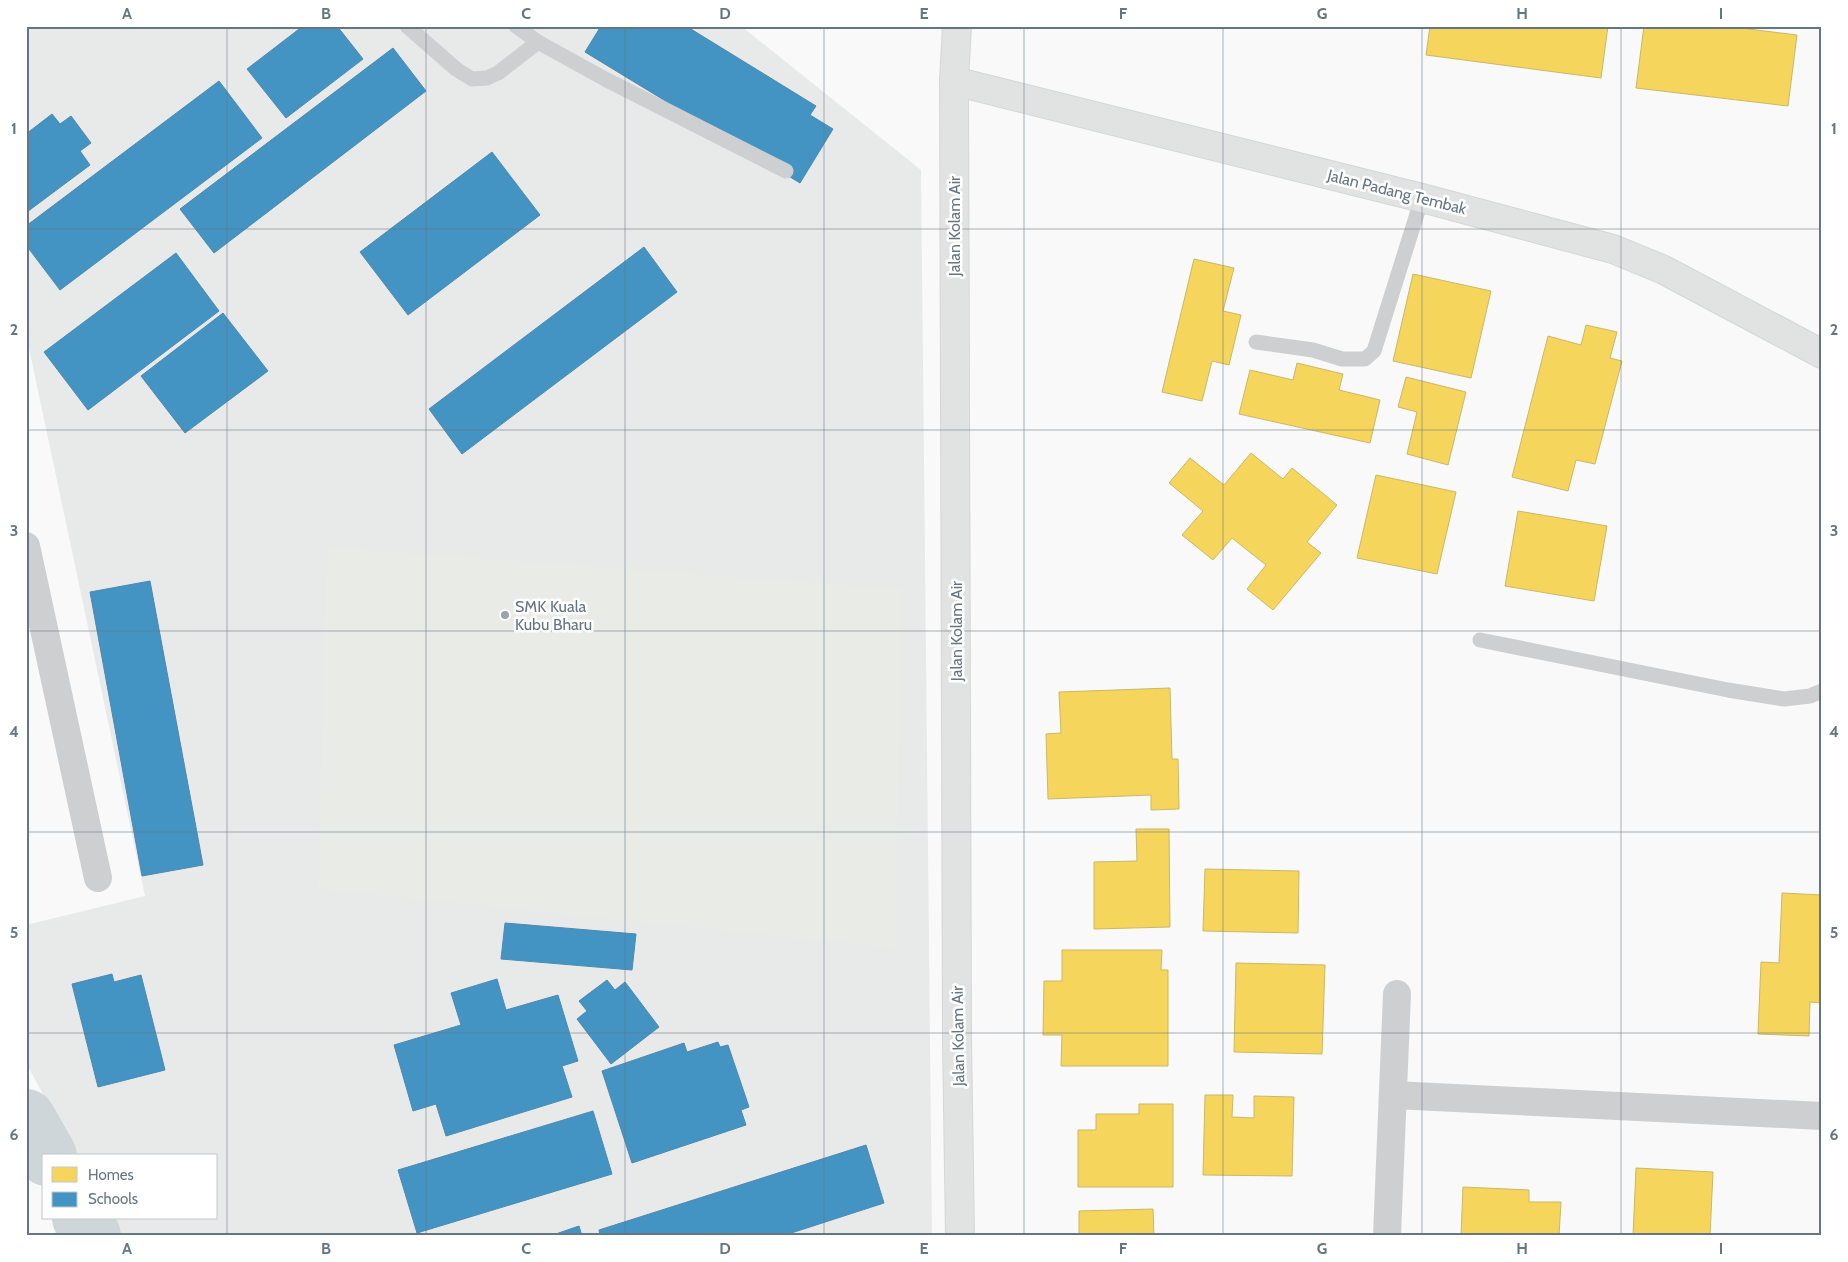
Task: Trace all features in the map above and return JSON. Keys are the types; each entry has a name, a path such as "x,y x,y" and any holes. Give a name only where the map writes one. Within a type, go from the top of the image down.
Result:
{"street":[{"name":"Jalan Kolam Air","path":"957,26 954,81 957,1029 960,1236"},
{"name":"Jalan Padang Tembak","path":"954,81 1422,198 1613,249 1679,277 1822,354"},
{"path":"26,546 98,878"},
{"path":"1387,1236 1397,994"},
{"path":"1394,1095 1822,1116"}],"lane":[{"path":"407,26 456,69 472,79 487,78 498,73 538,42"},
{"path":"516,26 538,42 605,79 786,171"},
{"path":"1256,342 1313,350 1342,359 1365,359 1374,351 1422,198"},
{"path":"1480,640 1728,690 1784,699 1810,696 1822,690"}],"shaded area":[{"name":"SMK Kuala Kubu Bharu","path":"26,26 741,26 921,170 932,1236 121,1236 112,1220 218,1220 218,1154 76,1154 26,1063 26,925 145,896 26,334"},
{"path":"327,547 901,589 896,948 318,889"}],"building: Homes":[{"path":"1430,26 1608,26 1601,78 1426,55"},
{"path":"1644,26 1724,26 1797,35 1788,106 1636,88"},
{"path":"1194,259 1234,268 1223,311 1241,315 1229,365 1212,361 1202,401 1162,392"},
{"path":"1413,274 1491,291 1471,378 1393,361"},
{"path":"1586,325 1617,332 1610,358 1622,361 1595,464 1576,460 1568,491 1512,477 1548,336 1581,345"},
{"path":"1297,363 1343,374 1339,390 1380,400 1370,443 1239,414 1250,370 1293,380"},
{"path":"1406,377 1466,392 1448,465 1407,454 1417,412 1398,407"},
{"path":"1251,453 1283,479 1292,468 1337,505 1307,542 1321,553 1273,610 1247,589 1266,565 1232,538 1213,560 1182,535 1203,511 1169,483 1190,458 1224,485"},
{"path":"1376,475 1456,492 1437,574 1357,558"},
{"path":"1518,511 1607,526 1594,601 1505,586"},
{"path":"1170,688 1172,759 1178,759 1179,809 1151,810 1151,795 1048,799 1046,734 1061,733 1059,692"},
{"path":"1136,829 1169,829 1170,927 1094,929 1094,862 1137,861"},
{"path":"1205,869 1299,871 1298,933 1203,931"},
{"path":"1782,893 1822,895 1822,1003 1810,1002 1809,1036 1758,1034 1761,962 1779,963"},
{"path":"1062,950 1162,950 1161,970 1168,970 1168,1066 1061,1066 1062,1035 1043,1035 1044,981 1062,981"},
{"path":"1236,963 1325,965 1322,1054 1234,1052"},
{"path":"1205,1095 1233,1095 1232,1117 1254,1118 1254,1096 1294,1097 1292,1176 1203,1175"},
{"path":"1139,1104 1173,1104 1173,1187 1078,1187 1078,1130 1096,1130 1096,1114 1139,1114"},
{"path":"1636,1168 1713,1172 1710,1236 1633,1236"},
{"path":"1463,1187 1529,1190 1529,1202 1561,1202 1559,1236 1461,1236"},
{"path":"1153,1209 1154,1236 1079,1236 1079,1211"}],"building: Schools":[{"path":"303,26 337,26 363,59 286,118 247,69"},
{"path":"601,26 686,26 816,106 810,115 833,129 800,183 585,52"},
{"path":"393,48 426,91 214,253 180,209"},
{"path":"219,81 262,138 60,290 26,245 26,226"},
{"path":"52,114 60,124 71,116 91,143 80,151 90,165 27,212 26,134"},
{"path":"492,152 540,215 408,315 360,252"},
{"path":"644,247 677,292 462,454 429,409"},
{"path":"176,253 219,311 88,410 44,352"},
{"path":"223,313 268,371 185,433 141,376"},
{"path":"150,581 203,865 142,876 90,592"},
{"path":"505,923 636,934 632,970 501,959"},
{"path":"112,974 114,982 141,975 165,1070 98,1087 72,984"},
{"path":"497,979 506,1010 558,995 578,1061 562,1066 572,1097 446,1136 436,1104 413,1111 394,1045 461,1025 451,993"},
{"path":"607,980 615,990 625,982 659,1027 611,1064 577,1019 587,1011 579,1001"},
{"path":"718,1042 720,1047 728,1045 749,1107 741,1110 746,1125 632,1163 602,1071 684,1043 687,1052"},
{"path":"593,1111 612,1174 417,1233 398,1170"},
{"path":"866,1145 884,1203 782,1236 600,1236 599,1230"},
{"path":"579,1226 582,1236 550,1236"}],"waterway":[{"path":"26,1119 46,1154"},
{"path":"83,1220 91,1236"}],"place":[{"name":"SMK Kuala Kubu Bharu","path":"505,615"}]}
